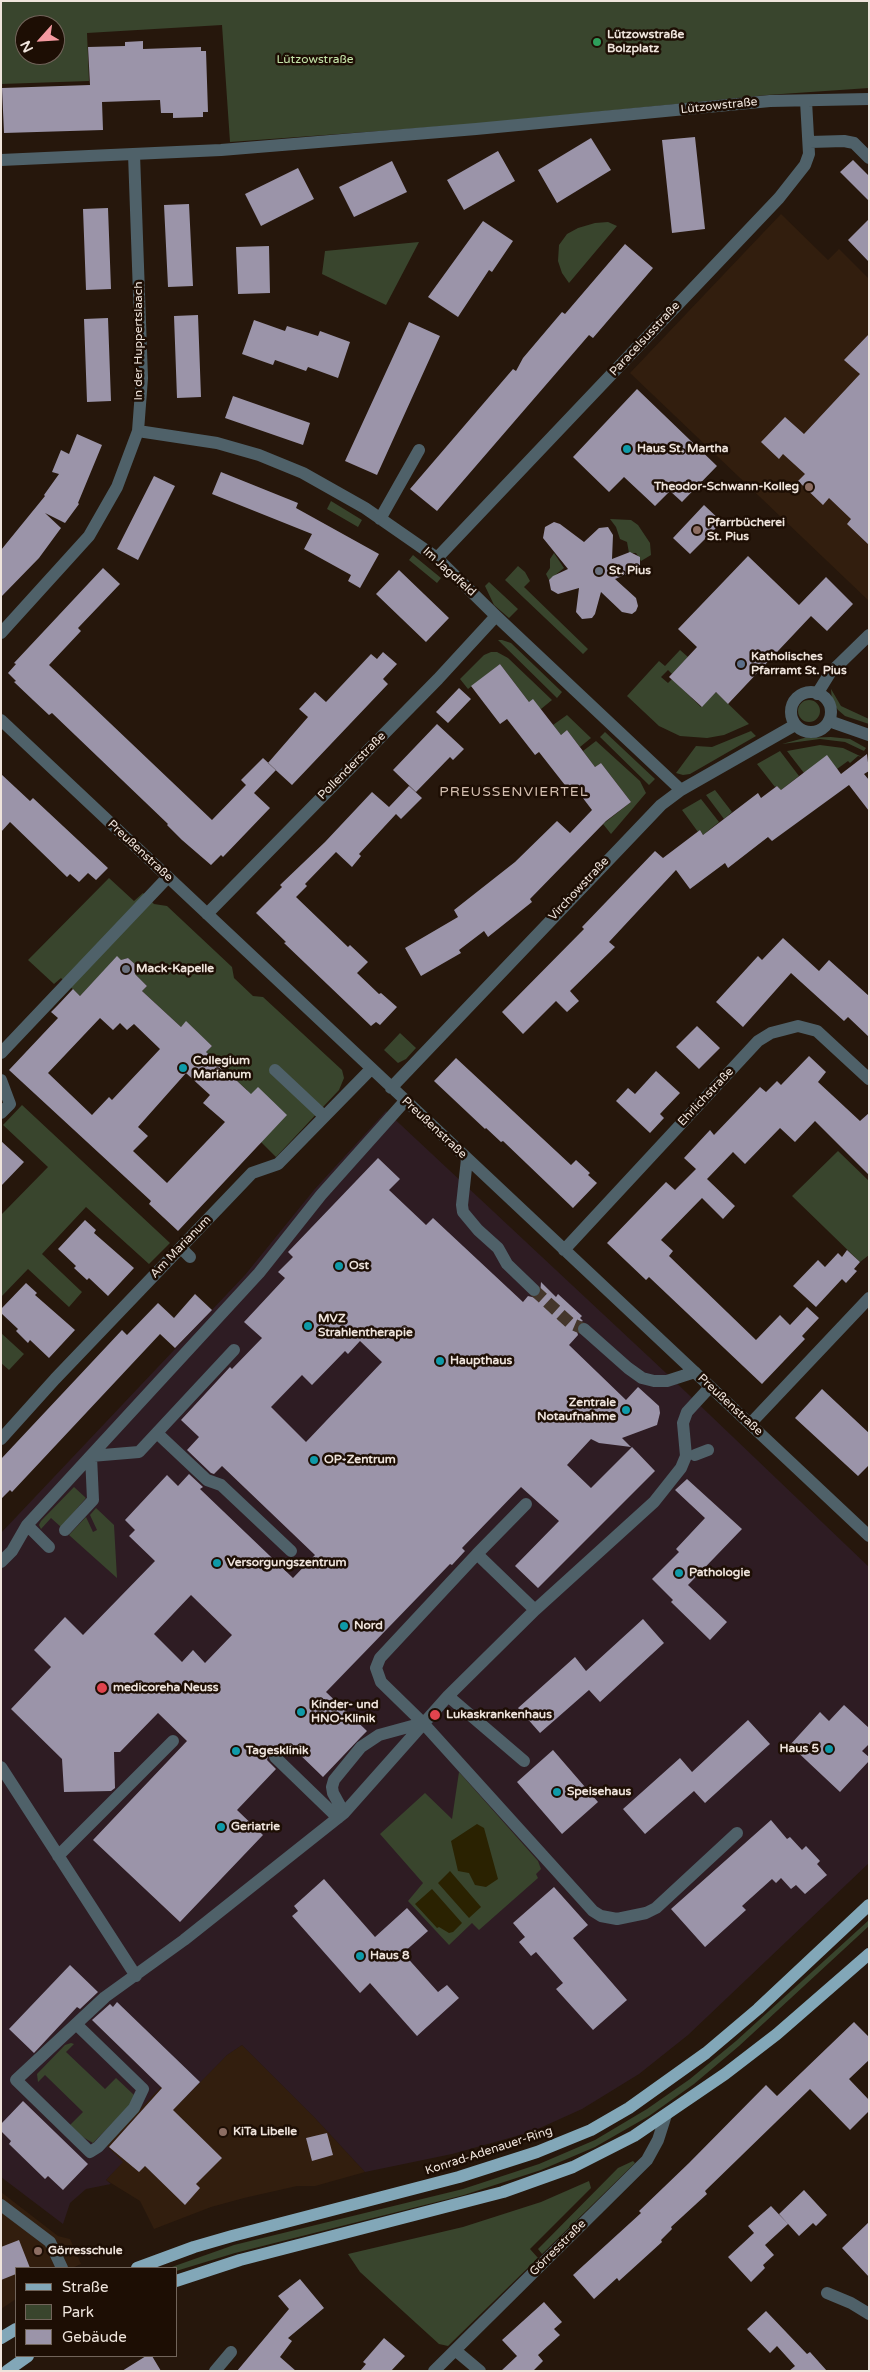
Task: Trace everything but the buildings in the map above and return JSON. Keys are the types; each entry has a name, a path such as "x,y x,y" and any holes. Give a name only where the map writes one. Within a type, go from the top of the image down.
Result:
{"main road":[{"name":"Konrad-Adenauer-Ring","path":"140,2267 194,2247 232,2236 459,2177 537,2152 591,2130 629,2108 706,2053 869,1906"},
{"path":"178,2279 240,2260 503,2192 544,2179 602,2154 666,2115 725,2074 777,2034 869,1954"},
{"path":"1,2338 15,2330"},
{"path":"15,2368 27,2357"}],"street":[{"name":"Lützowstraße","path":"1,160 221,150 476,129 770,101 869,99"},
{"name":"Paracelsusstraße","path":"437,558 779,198 805,165 810,142 806,101"},
{"path":"810,142 854,143 869,158"},
{"name":"In der Huppertslaach","path":"1,633 90,536 117,487 138,431 142,378 134,154"},
{"name":"Im Jagdfeld","path":"138,431 218,443 259,455 303,473 380,519 437,558 681,790"},
{"path":"380,519 420,450"},
{"name":"Pollenderstraße","path":"206,914 438,679 496,616"},
{"path":"817,694 830,673 869,635"},
{"path":"804,693 817,694 828,702 830,708 829,720 825,726 813,732 800,730 795,725 790,713 794,701 804,693"},
{"path":"829,720 869,736"},
{"name":"Virchowstraße","path":"391,1088 642,823 681,790 795,725"},
{"name":"Preußenstraße","path":"4,727 168,877 869,1536"},
{"path":"1,1053 168,877"},
{"name":"Ehrlichstraße","path":"564,1250 758,1041 771,1033 798,1026 817,1032 869,1079"},
{"name":"Am Marianum","path":"1,1439 55,1379 186,1253 252,1173 278,1164 371,1069"},
{"path":"275,1070 324,1116"},
{"path":"1,1080 10,1104 1,1114"},
{"path":"1,1562 12,1550 27,1525 259,1274 321,1196 405,1101"},
{"path":"467,1158 462,1205 463,1212 478,1230 498,1248 507,1264 534,1290"},
{"path":"750,1424 869,1298"},
{"path":"584,1329 642,1378 654,1381 667,1381 695,1372"},
{"path":"91,1456 139,1452 234,1350"},
{"path":"77,2024 143,2089 134,2108 98,2147 90,2152 16,2080 105,1997 136,1976 341,1815 386,1768 423,1722 448,1696 535,1610 654,1502 670,1484 681,1468 686,1456 683,1423 687,1412 710,1387"},
{"path":"157,1433 207,1480 221,1485 291,1551"},
{"path":"695,1455 708,1450"},
{"path":"65,1530 93,1500 91,1456"},
{"path":"526,1504 380,1658 376,1668 381,1682 423,1722 593,1911 601,1916 617,1919 646,1913 656,1908 737,1833"},
{"path":"27,1525 49,1547"},
{"path":"477,1554 535,1610"},
{"path":"448,1696 524,1761"},
{"path":"341,1815 333,1793 334,1780 361,1747 369,1739 379,1734 423,1722"},
{"path":"58,1856 173,1741"},
{"path":"275,1757 341,1815"},
{"path":"1,1767 136,1976"},
{"name":"Görresstraße","path":"434,2371 647,2160 658,2140 666,2115"},
{"path":"1,2205 50,2242 62,2267"},
{"path":"828,2294 851,2303 869,2314"},
{"path":"455,2350 480,2371"},
{"path":"215,2371 231,2352"}],"shaded area":[{"name":"Theodor-Schwann-Kolleg","path":"781,214 828,260 839,249 869,279 869,601 630,373"},
{"name":"Lukaskrankenhaus","path":"386,1111 665,1372 869,1567 869,1863 688,2035 639,2074 582,2109 531,2132 452,2154 365,2172 315,2118 242,2045 227,2055 179,2104 161,2087 106,2145 123,2162 106,2180 111,2184 86,2189 70,2203 63,2224 1,2177 1,1533 245,1275 314,1190"},
{"name":"KiTa Libelle","path":"242,2045 315,2118 365,2172 315,2186 297,2186 244,2198 211,2207 154,2229 140,2201 106,2180 122,2162 106,2145 161,2086 179,2103 227,2055"},
{"name":"Görresschule","path":"1,2192 58,2236 70,2239 81,2264 74,2267 15,2267 15,2300 1,2309"}],"green space":[{"path":"1,1 869,1 869,88 767,95 475,124 230,142 222,25 87,33 89,81 1,84"},
{"path":"608,222 617,226 569,283 562,273 558,261 559,245 567,234 578,228 595,223"},
{"path":"419,242 386,305 322,274 325,251"},
{"path":"331,501 362,520 358,527 327,509"},
{"path":"610,519 631,520 638,525 650,543 651,555 641,561 636,553 629,553 627,542 620,539 616,527"},
{"path":"554,553 564,568 549,580 546,574 550,568 550,559"},
{"path":"413,555 441,578 437,583 409,560"},
{"path":"518,566 525,572 530,581 524,587 588,649 583,654 505,580"},
{"path":"489,582 518,609 509,618 494,605 485,586"},
{"path":"498,640 511,643 562,692 557,698"},
{"path":"680,650 688,657 672,674 668,670 661,677 668,683 672,679 701,707 716,692 749,724 724,735 707,738 680,736 659,726 627,696 659,661 665,666"},
{"path":"497,652 508,658 552,700 541,709 529,702 500,664 468,689 460,679 484,655"},
{"path":"831,689 841,706 869,719 869,724 845,716 838,710 832,701"},
{"path":"809,700 817,703 820,711 817,719 809,722 801,719 798,711 801,703"},
{"path":"567,715 591,738 580,747 567,730 561,735 553,725"},
{"path":"751,731 756,736 690,774 676,773 696,746 712,747"},
{"path":"605,732 655,779 649,785 600,737"},
{"path":"831,737 850,739 866,748 864,751 845,742 820,739 782,744 804,738"},
{"path":"596,741 640,781 646,793 611,834 603,824 631,802 601,763 595,767 583,751"},
{"path":"820,745 843,748 862,757 858,756 850,763 848,761 837,769 804,773 787,751"},
{"path":"780,751 799,776 781,790 777,786 775,787 757,764"},
{"path":"715,790 732,812 724,819 706,795"},
{"path":"701,799 719,822 703,835 700,830 698,832 682,810"},
{"path":"109,878 134,901 143,893 154,904 167,906 232,967 234,978 253,996 263,997 342,1070 344,1078 339,1090 276,1157 261,1142 258,1088 249,1097 247,1090 206,1052 212,1046 186,1022 181,1027 142,991 147,986 135,974 137,966 128,958 121,960 117,957 80,996 61,978 54,984 28,960"},
{"path":"400,1033 416,1048 406,1059 398,1063 384,1050"},
{"path":"22,1105 170,1243 149,1264 86,1207 42,1254 82,1292 69,1307 28,1269 1,1297 1,1215 48,1167 3,1125"},
{"path":"838,1151 869,1181 869,1255 860,1262 792,1196"},
{"path":"1,1333 24,1354 9,1370 1,1363"},
{"path":"74,1487 86,1498 61,1527 51,1518 41,1529 39,1525 41,1521"},
{"path":"96,1508 114,1525 117,1578 69,1535 86,1517 93,1532 97,1530 90,1515"},
{"path":"459,1772 538,1861 541,1869 536,1874 538,1878 479,1930 472,1923 449,1945 408,1901 423,1883 380,1834 425,1793 452,1819"},
{"path":"869,1920 869,1926 739,2046 694,2084 649,2116 595,2147 541,2170 464,2195 235,2253 178,2270 178,2267 172,2267 234,2245 463,2189 539,2164 595,2140 647,2109 690,2079 736,2041"},
{"path":"74,2044 66,2052 105,2089 116,2078 134,2095 130,2105 93,2143 81,2136 70,2125 83,2112 45,2075 38,2082 37,2074 65,2045"},
{"path":"633,2161 635,2163 542,2254 538,2249 618,2168"},
{"path":"589,2181 591,2188 530,2249 538,2258 448,2346 439,2344 360,2272 348,2254 463,2227 541,2202"}],"sand":[{"path":"477,1824 484,1828 498,1879 486,1887 475,1885 469,1873 458,1871 451,1841"},
{"path":"450,1871 481,1907 469,1918 438,1883"},
{"path":"432,1889 462,1923 453,1932 449,1933 439,1927 437,1928 415,1904"}],"tunnel":[{"path":"534,1290 570,1323 584,1329"}],"place":[{"name":"Lützowstraße Bolzplatz","path":"597,42"},
{"name":"Haus St. Martha","path":"627,449"},
{"name":"Theodor-Schwann-Kolleg","path":"809,487"},
{"name":"Pfarrbücherei St. Pius","path":"697,530"},
{"name":"St. Pius","path":"599,571"},
{"name":"Katholisches Pfarramt St. Pius","path":"741,664"},
{"name":"Mack-Kapelle","path":"126,969"},
{"name":"Collegium Marianum","path":"183,1068"},
{"name":"Ost","path":"339,1266"},
{"name":"MVZ Strahlentherapie","path":"308,1326"},
{"name":"Haupthaus","path":"440,1361"},
{"name":"Zentrale Notaufnahme","path":"626,1410"},
{"name":"OP-Zentrum","path":"314,1460"},
{"name":"Versorgungszentrum","path":"217,1563"},
{"name":"Pathologie","path":"679,1573"},
{"name":"Nord","path":"344,1626"},
{"name":"medicoreha Neuss","path":"102,1688"},
{"name":"Kinder- und HNO-Klinik","path":"301,1712"},
{"name":"Lukaskrankenhaus","path":"435,1715"},
{"name":"Haus 5","path":"829,1749"},
{"name":"Tagesklinik","path":"236,1751"},
{"name":"Speisehaus","path":"557,1792"},
{"name":"Geriatrie","path":"221,1827"},
{"name":"Haus 8","path":"360,1956"},
{"name":"KiTa Libelle","path":"223,2132"},
{"name":"Görresschule","path":"38,2251"}],"district":[{"name":"PREUSSENVIERTEL","path":"514,792"}]}
